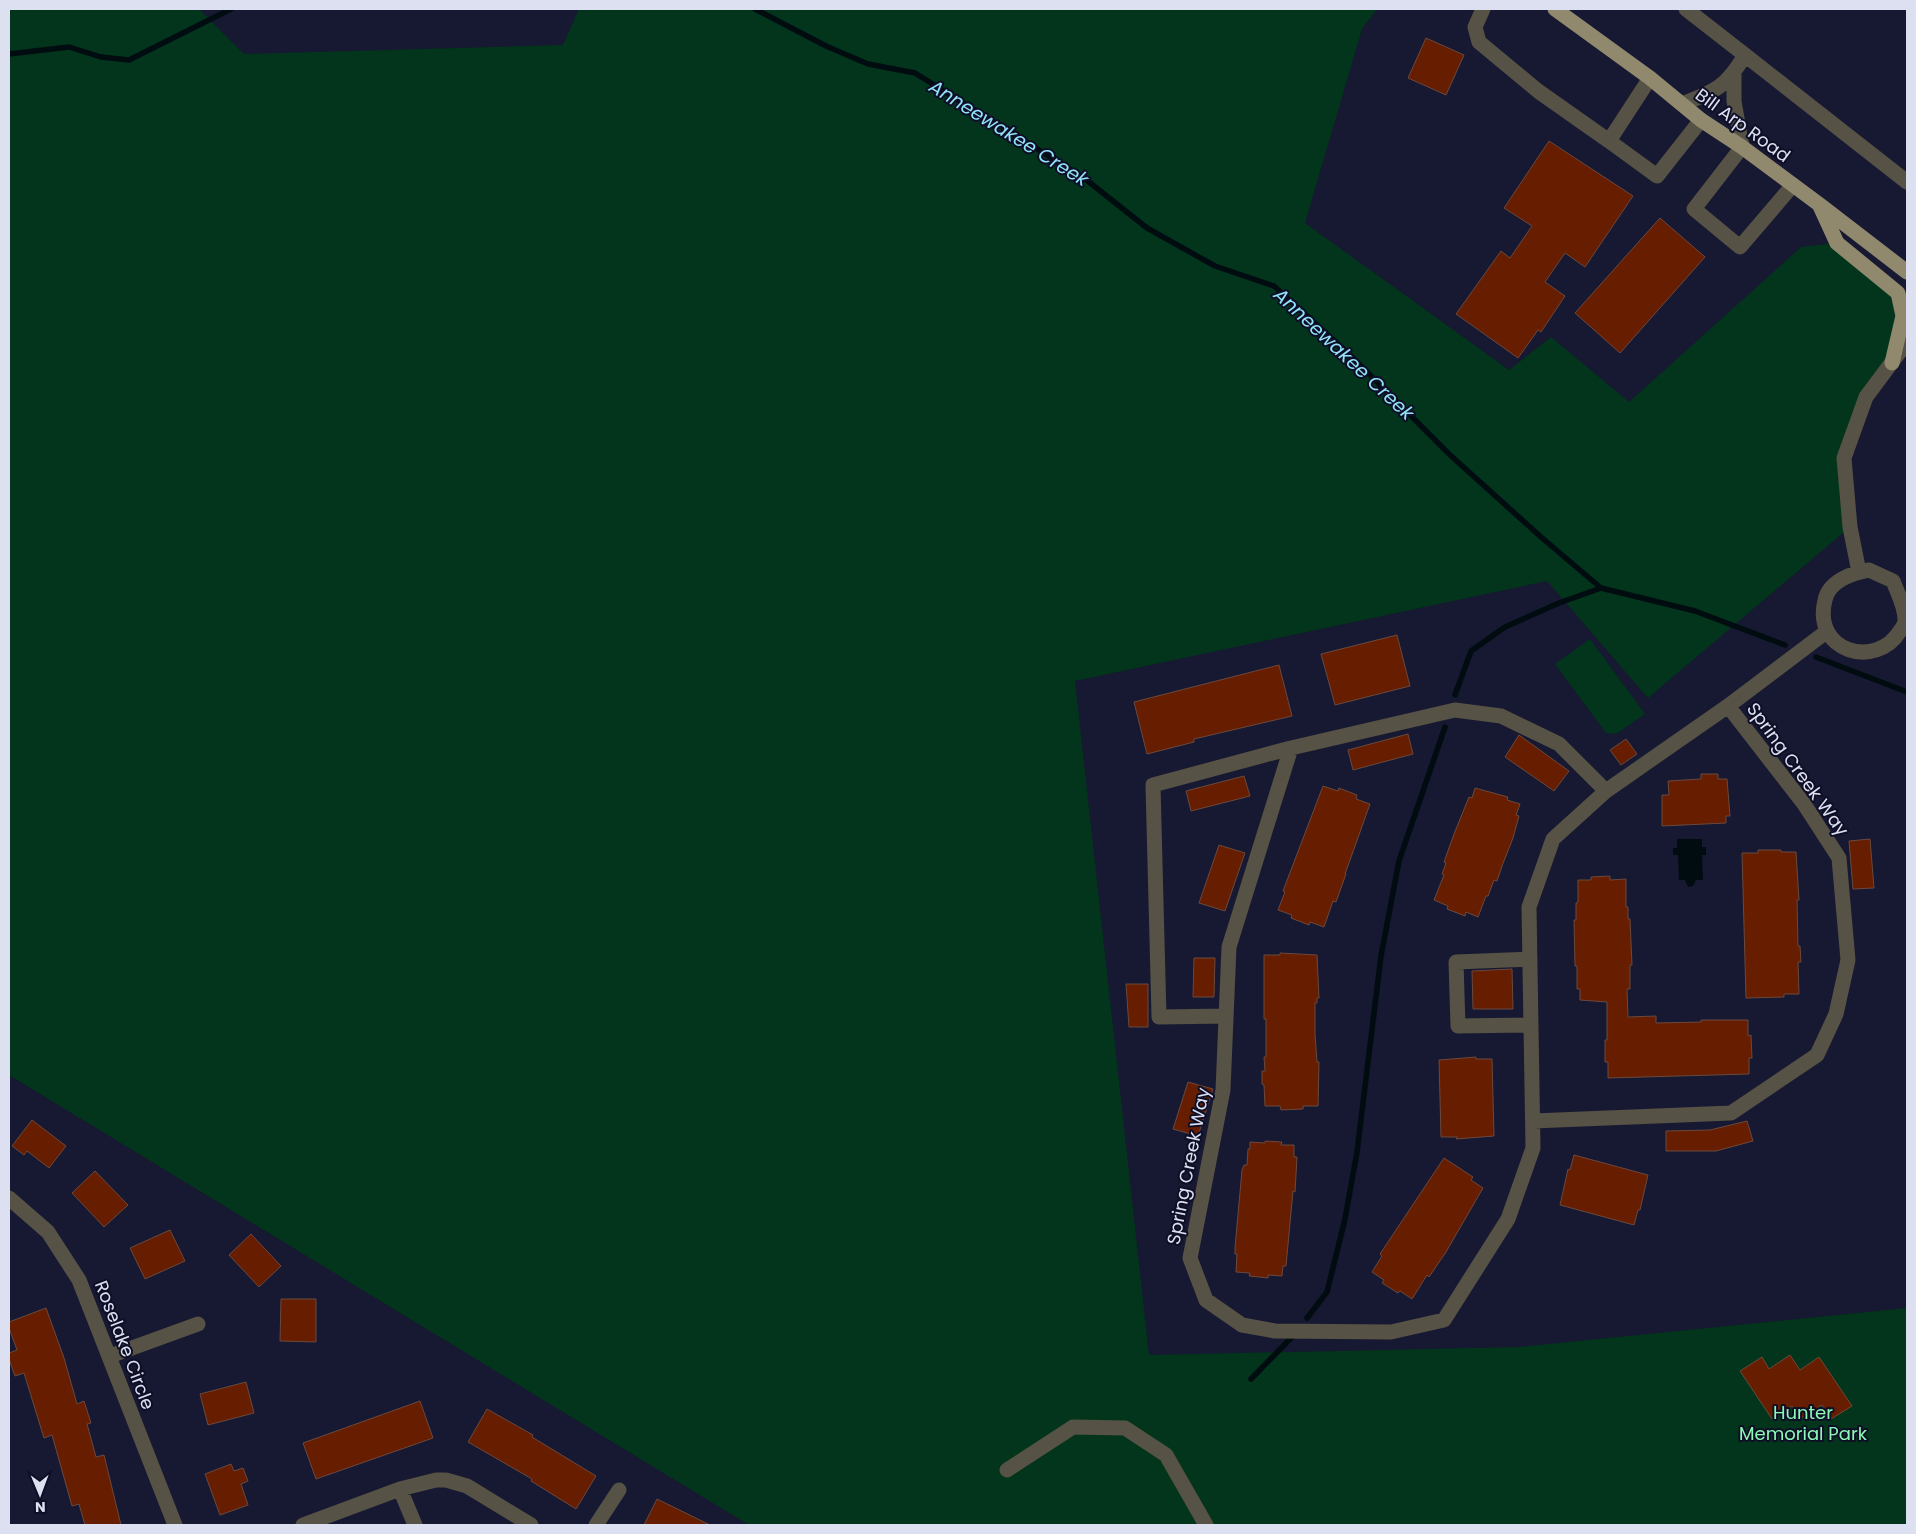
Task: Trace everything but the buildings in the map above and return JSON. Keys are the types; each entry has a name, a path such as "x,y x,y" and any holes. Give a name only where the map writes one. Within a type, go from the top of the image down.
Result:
{"main road":[{"name":"Bill Arp Road","path":"1556,9 1650,78 1701,120 1742,147 1820,204 1907,272"},
{"path":"1820,204 1837,243 1898,293 1903,316 1892,363"}],"street":[{"path":"1483,9 1474,27 1479,42 1538,91 1657,176 1701,120"},
{"path":"1686,9 1907,182"},
{"path":"1682,104 1713,92 1734,75 1746,55"},
{"path":"1734,75 1734,101 1742,147 1694,209 1740,247 1794,185"},
{"path":"1609,141 1650,78"},
{"path":"1859,572 1850,526 1844,458 1866,397 1907,342"},
{"path":"1869,570 1893,581 1903,604 1905,623 1895,639 1880,650 1860,652 1836,645 1826,632 1822,615 1825,598 1836,582 1859,572 1869,570"},
{"path":"1728,706 1826,632"},
{"name":"Spring Creek Way","path":"1291,748 1230,947 1223,1090 1190,1258 1206,1300 1242,1325 1275,1331 1391,1332 1444,1320 1508,1219 1533,1148 1529,907 1553,839 1606,791 1728,706 1822,829 1839,858 1848,960 1836,1014 1817,1055 1731,1113 1533,1121"},
{"path":"1226,1016 1159,1017 1153,785 1291,748 1455,710 1501,716 1559,744 1606,791"},
{"path":"1530,959 1456,962 1458,1026 1531,1025"},
{"name":"Roselake Circle","path":"9,1198 48,1232 79,1280 175,1525"},
{"path":"110,1356 198,1324"},
{"path":"1007,1470 1073,1427 1125,1428 1166,1455 1206,1525"},
{"path":"303,1525 400,1489 436,1480 457,1482 467,1486 531,1525"},
{"path":"400,1489 415,1525"},
{"path":"596,1525 619,1490"}],"green space":[{"name":"Hunter Memorial Park","path":"9,9 199,9 244,54 563,45 579,9 1377,9 1362,29 1305,223 1509,370 1551,337 1629,402 1801,247 1837,243 1898,293 1892,363 1866,397 1844,458 1850,527 1648,698 1547,581 1075,681 1149,1355 1518,1347 1907,1308 1907,1525 749,1525 9,1075"},
{"path":"1590,639 1645,714 1616,734 1606,733 1555,664"}],"shaded area":[{"path":"1677,839 1702,839 1702,847 1706,847 1706,855 1702,855 1703,880 1696,880 1693,886 1688,887 1685,880 1679,880 1678,855 1673,855 1673,848 1677,848"}],"waterway":[{"name":"Anneewakee Creek","path":"9,54 69,47 101,57 129,60 231,9"},
{"name":"Anneewakee Creek","path":"755,9 826,46 868,64 915,73 1084,178 1147,228 1215,266 1274,286 1351,356 1449,454 1601,588 1695,611 1785,645"},
{"path":"1455,695 1471,651 1505,627 1559,603 1601,588"},
{"name":"Anneewakee Creek","path":"1816,657 1907,692"},
{"path":"1307,1318 1327,1292 1345,1219 1357,1152 1381,956 1399,861 1445,727"},
{"path":"1251,1379 1293,1336"}]}
